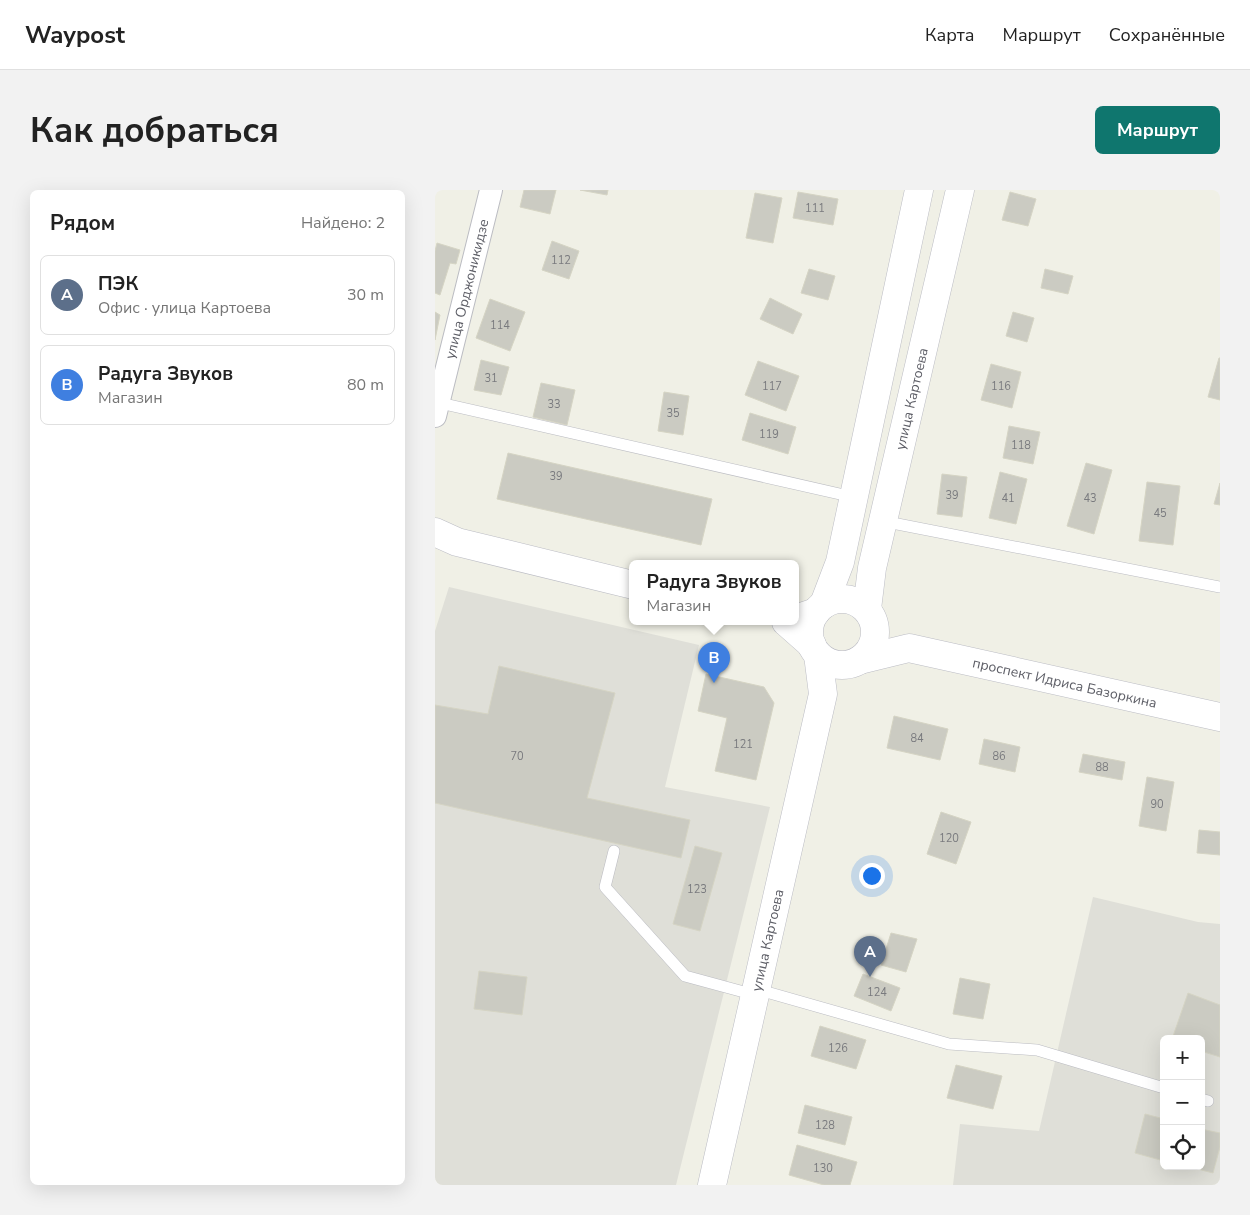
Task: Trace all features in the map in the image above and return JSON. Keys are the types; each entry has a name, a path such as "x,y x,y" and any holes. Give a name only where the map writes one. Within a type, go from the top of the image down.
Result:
{"main road":[{"path":"815,650 809,634 812,612 839,562 919,190"},
{"name":"улица Картоева","path":"870,614 872,568 960,190"},
{"path":"435,532 457,542 629,583"},
{"path":"789,625 827,662 838,665 855,662 869,652 874,642 876,630 870,614 857,602 847,599 835,600 812,612"},
{"name":"проспект Идриса Базоркина","path":"870,614 909,648"},
{"name":"проспект Идриса Базоркина","path":"855,662 909,648 1220,717"},
{"name":"улица Картоева","path":"712,1185 823,694 815,650"},
{"name":"улица Картоева","path":"823,694 855,662"}],"street":[{"name":"улица Орджоникидзе","path":"437,407 491,190"}],"lane":[{"path":"437,407 853,497"},
{"path":"883,521 1220,587"},
{"path":"614,851 605,887 685,976 756,992 949,1044 1037,1050 1160,1087"}],"shaded area":[{"path":"449,587 699,645 665,787 770,807 676,1185 435,1185 435,631"},
{"path":"1093,897 1198,922 1220,924 1220,1185 953,1185 960,1124 1039,1131"}],"building":[{"path":"524,190 556,190 550,214 520,207"},
{"path":"580,190 608,190 607,195"},
{"path":"798,192 838,199 833,225 793,218"},
{"path":"1010,192 1036,199 1028,226 1002,220"},
{"path":"755,193 782,198 773,243 746,238"},
{"path":"552,241 579,251 569,279 542,270"},
{"path":"437,243 460,250 456,264 450,263 440,295 435,293 435,251"},
{"path":"809,269 835,276 828,300 801,293"},
{"path":"1045,269 1073,276 1068,294 1041,288"},
{"path":"770,298 802,314 793,334 760,319"},
{"path":"490,299 525,312 510,351 476,338"},
{"path":"435,312 440,315 435,340"},
{"path":"1013,312 1034,318 1027,342 1006,336"},
{"path":"1220,358 1220,400 1208,397"},
{"path":"481,360 509,367 501,395 474,390"},
{"path":"758,361 799,376 786,411 745,395"},
{"path":"991,364 1021,372 1012,408 981,400"},
{"path":"541,383 575,390 567,425 533,417"},
{"path":"664,392 689,396 683,435 658,431"},
{"path":"750,413 796,427 788,454 742,440"},
{"path":"1009,426 1040,432 1033,464 1003,458"},
{"path":"508,453 712,499 701,545 497,499"},
{"path":"1086,463 1112,470 1094,534 1067,526"},
{"path":"1000,472 1027,479 1016,524 989,518"},
{"path":"942,474 967,477 962,517 937,514"},
{"path":"1147,482 1180,486 1173,545 1139,541"},
{"path":"1220,483 1220,505 1214,504"},
{"path":"499,666 615,693 587,798 690,820 681,858 435,803 435,705 488,714"},
{"path":"706,674 764,687 774,703 756,780 715,771 727,718 698,711"},
{"path":"894,716 948,729 940,760 887,748"},
{"path":"984,739 1020,747 1015,772 979,764"},
{"path":"1083,754 1125,762 1122,780 1079,772"},
{"path":"1147,777 1174,782 1166,831 1139,826"},
{"path":"941,812 971,822 956,864 927,854"},
{"path":"1199,830 1220,832 1220,855 1197,853"},
{"path":"695,846 722,853 700,931 673,924"},
{"path":"891,933 917,939 906,972 881,965"},
{"path":"479,971 527,977 522,1015 474,1009"},
{"path":"863,974 900,988 891,1011 854,996"},
{"path":"960,978 990,984 983,1019 953,1014"},
{"path":"1188,993 1220,1005 1220,1057 1205,1052 1205,1035 1173,1035"},
{"path":"820,1026 866,1040 856,1069 811,1056"},
{"path":"956,1065 1002,1076 993,1109 947,1098"},
{"path":"805,1105 852,1117 845,1145 798,1133"},
{"path":"1145,1114 1160,1118 1160,1160 1135,1153"},
{"path":"1205,1130 1220,1133 1220,1147 1213,1173 1201,1170 1205,1170"},
{"path":"797,1145 857,1162 850,1185 824,1185 789,1175"}],"place":[{"name":"Радуга Звуков","path":"714,683"},
{"name":"ПЭК","path":"870,977"}]}
